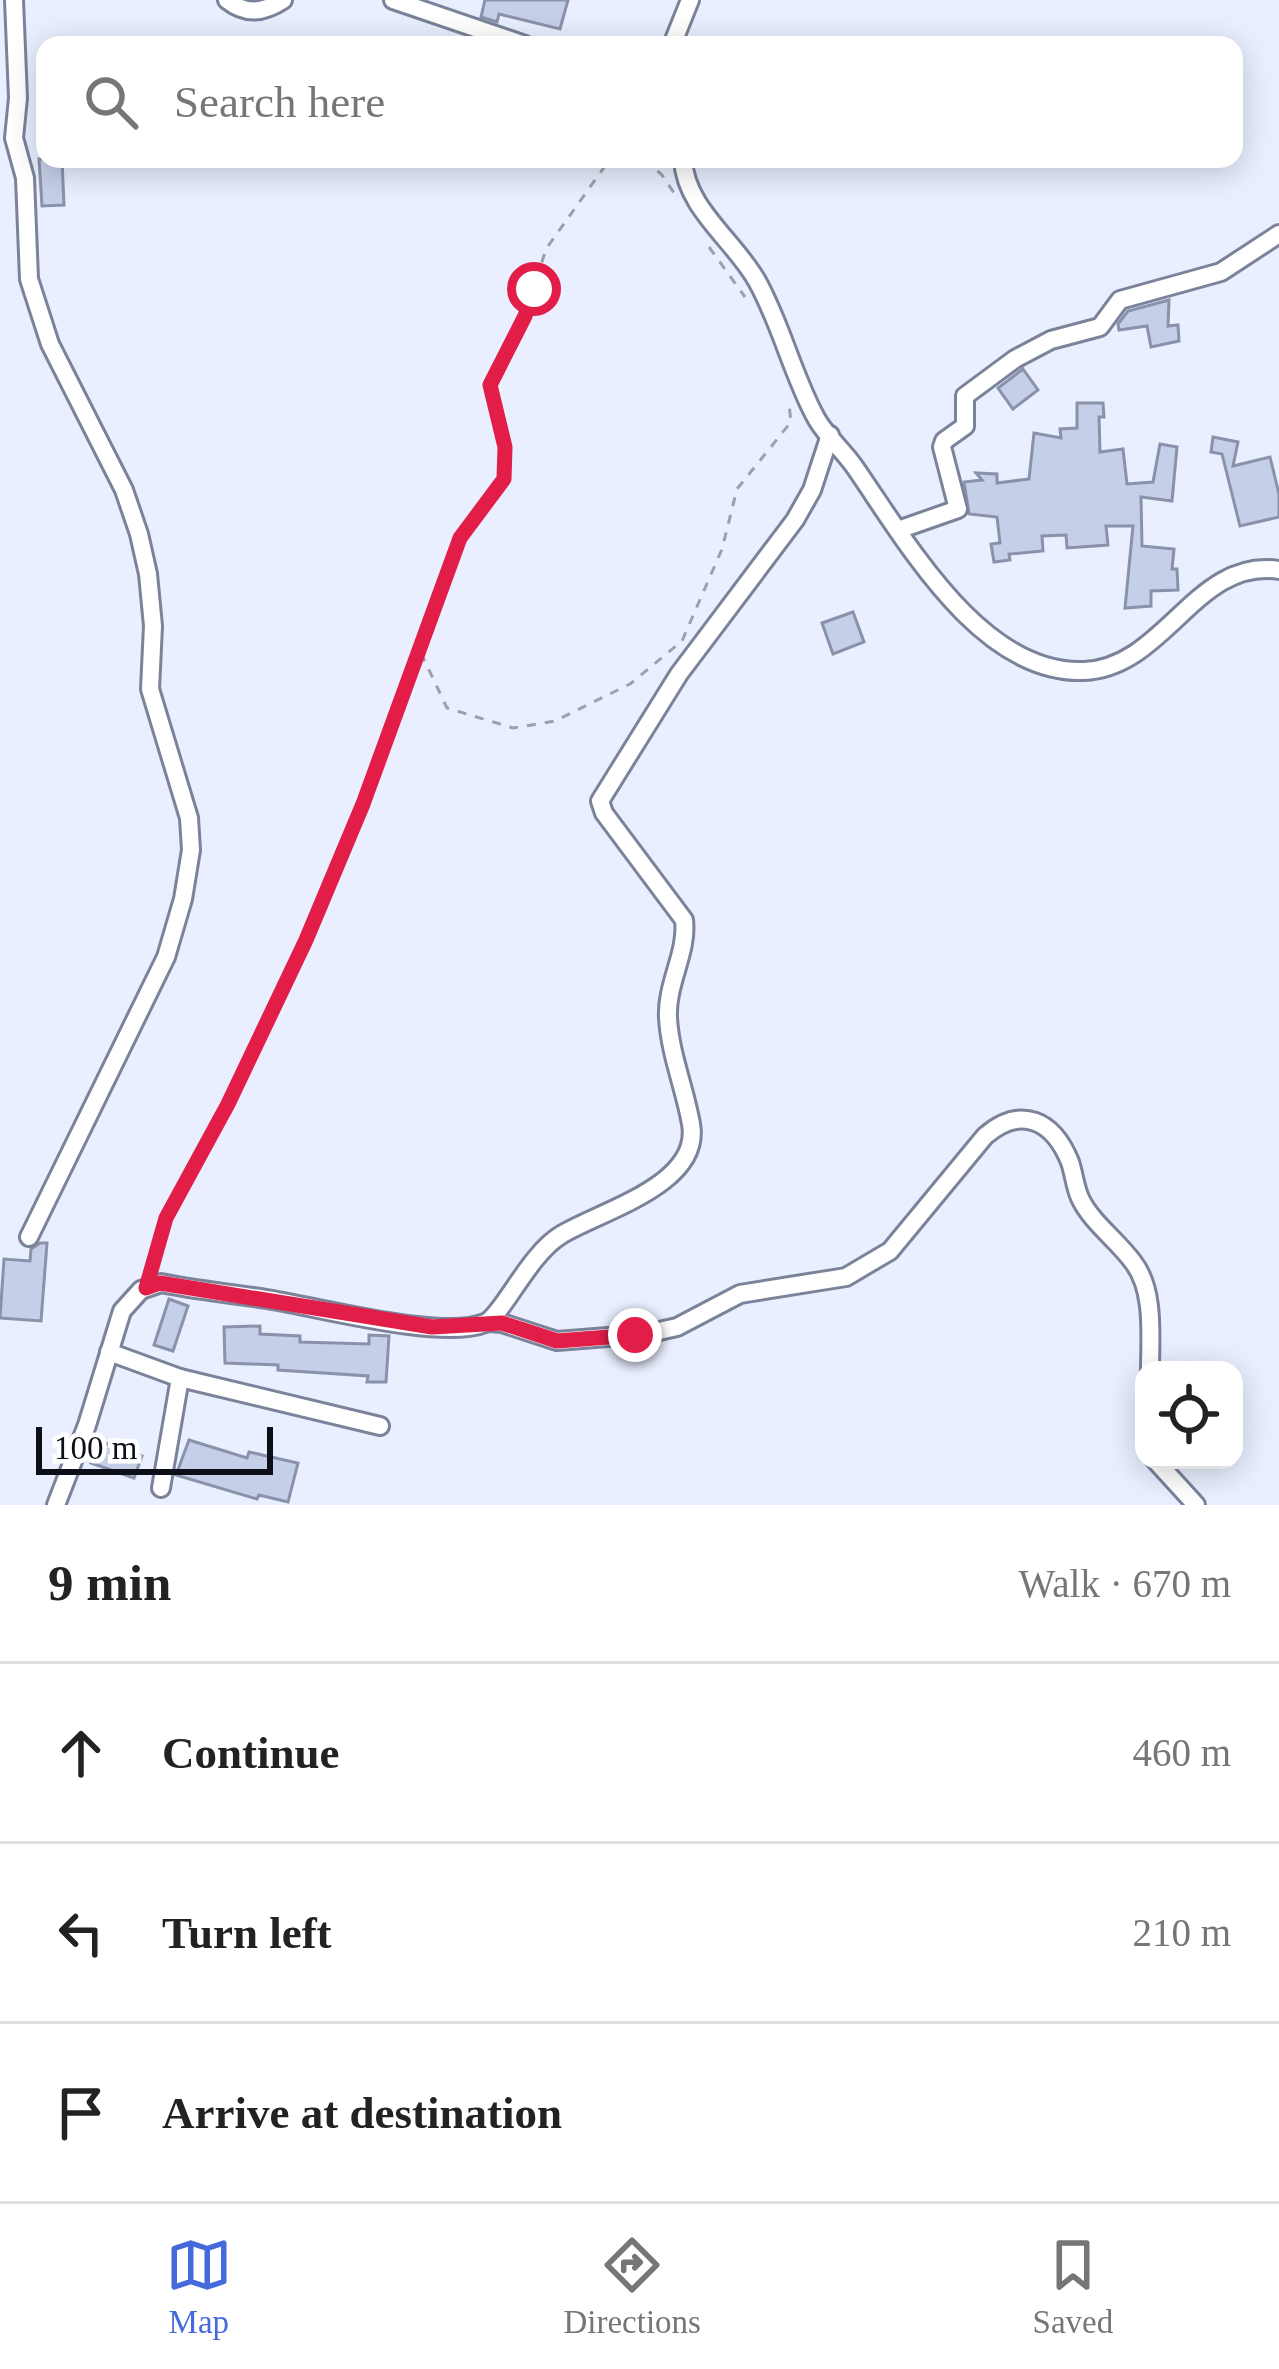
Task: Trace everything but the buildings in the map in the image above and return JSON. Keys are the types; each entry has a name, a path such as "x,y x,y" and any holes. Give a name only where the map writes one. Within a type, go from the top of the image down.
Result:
{"street":[{"path":"14,0 18,98 14,138 25,178 28,279 50,344 124,490 139,534 152,626 150,689 189,818 191,850 166,957 29,1238"},
{"path":"227,0 248,12 263,11 283,0"},
{"path":"393,0 499,36"},
{"path":"676,36 690,0"},
{"path":"685,168 690,194 749,267 771,307 817,420 940,589 1027,660 1074,671 1099,669 1131,658 1238,571 1279,570"},
{"path":"898,530 958,509 942,447 965,426 965,396 978,384 1051,340 1100,327 1120,300 1221,272 1279,234"},
{"path":"488,1322 544,1247 656,1188 690,1147 692,1126 668,1019 668,996 684,938 684,920 604,813 601,801 680,674 795,520 812,490 830,435"},
{"path":"56,1505 122,1311 146,1288 160,1283 432,1327 502,1323 557,1341 646,1334 677,1327 740,1294 846,1277 890,1251 985,1136 1001,1124 1028,1118 1037,1120 1059,1142 1085,1206 1138,1269 1148,1311 1150,1361"},
{"path":"109,1352 180,1378 380,1426"},
{"path":"161,1488 180,1378"},
{"path":"1163,1469 1196,1505"}],"path":[{"path":"146,1288 166,1218 228,1104 306,940 363,804 460,538 504,479 505,447 490,385 525,316 546,249 604,168"},
{"path":"654,168 684,208"},
{"path":"705,241 753,307"},
{"path":"420,652 446,708 513,728 555,722 630,684 682,640 722,549 737,489 791,422 787,388"}],"route":[{"path":"534,289 490,385 505,447 504,479 460,538 363,804 306,940 228,1104 166,1218 146,1288 160,1283 432,1327 502,1323 557,1341 635,1335"}]}
